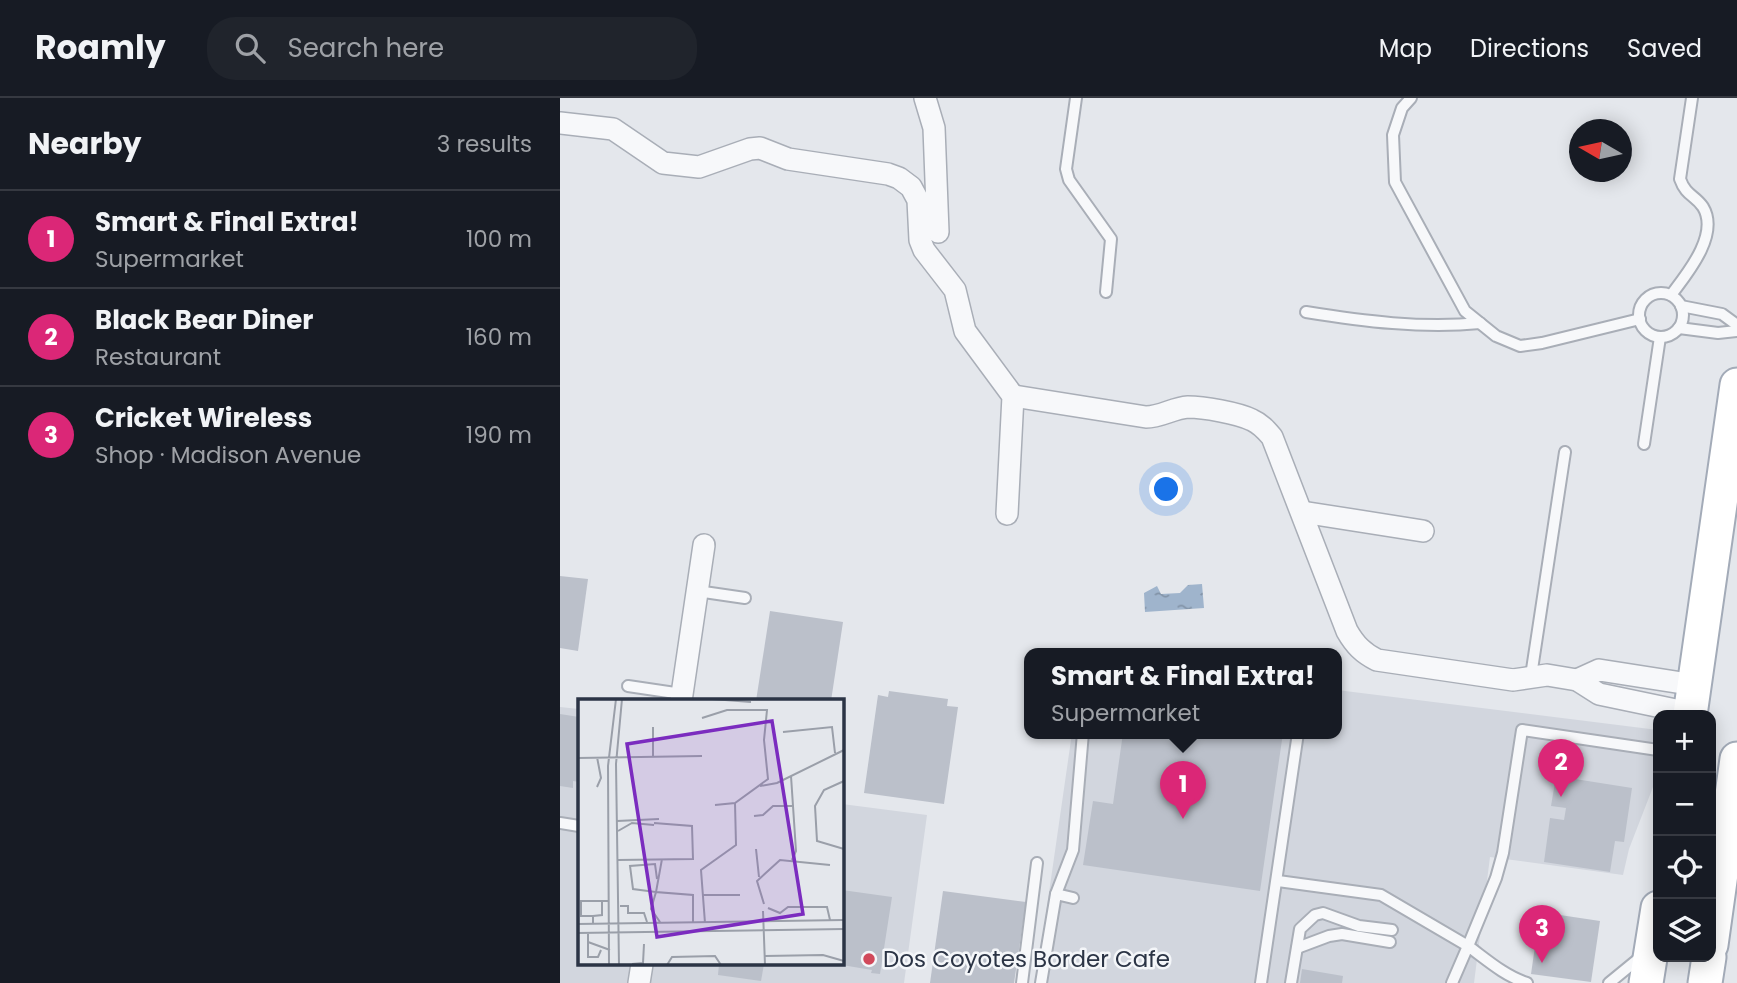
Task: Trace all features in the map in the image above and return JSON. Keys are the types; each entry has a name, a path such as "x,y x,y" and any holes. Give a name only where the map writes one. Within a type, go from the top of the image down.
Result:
{"main road":[{"path":"1692,705 1737,385"},
{"path":"1716,909 1737,759"},
{"path":"1646,983 1653,940"},
{"path":"1706,983 1708,962"}],"street":[{"path":"925,98 934,128 938,232"},
{"path":"560,123 613,129 663,163 699,167 760,148 788,159 888,174 900,178 911,187 918,200 920,240 924,250 955,290 965,331 1013,396 1007,514"},
{"path":"1013,396 1146,417 1159,417 1189,407 1251,419 1264,427 1272,438 1347,631 1353,643 1377,660 1513,680 1547,675 1577,680 1599,670 1692,705"},
{"path":"1301,512 1423,531"},
{"path":"682,697 704,545"},
{"path":"640,983 642,965"}],"lane":[{"path":"1076,98 1066,169 1069,180 1111,239 1106,292"},
{"path":"1393,98 1402,108"},
{"path":"1411,98 1402,108 1393,135 1395,182 1465,312 1496,336 1520,346 1640,319"},
{"path":"1671,295 1701,253 1706,232 1707,219 1703,207 1684,191 1680,178 1692,98"},
{"path":"1681,306 1682,321 1679,328 1660,337 1646,331 1640,319 1640,312 1646,300 1657,294 1671,295 1681,306 1722,314 1737,325"},
{"path":"1306,312 1406,323 1480,323"},
{"path":"1679,328 1718,333 1737,331"},
{"path":"1644,444 1660,337"},
{"path":"1531,676 1565,452"},
{"path":"697,591 745,598"},
{"path":"628,686 682,697"},
{"path":"1452,983 1496,878 1503,853 1522,730 1653,749"},
{"path":"1041,983 1056,894 1073,850 1082,739"},
{"path":"1261,983 1297,739"},
{"path":"560,823 578,826"},
{"path":"1022,983 1037,863"},
{"path":"1278,881 1381,895 1468,946 1516,979 1527,983"},
{"path":"1056,894 1073,898"},
{"path":"1291,983 1300,929 1315,915 1323,913 1391,936 1342,934 1297,948"},
{"path":"1609,983 1652,947"}],"shaded area":[{"path":"1342,691 1653,729 1653,787 1629,849 1623,875 1490,857 1474,983 1036,983 1071,739 1342,739"},
{"path":"560,707 578,709 578,965 844,965 844,804 927,815 904,983 560,983"}],"water":[{"path":"1202,584 1204,608 1145,612 1144,593 1157,586 1161,594 1180,593 1188,585"}],"building":[{"path":"560,576 588,579 578,651 560,648"},
{"path":"770,611 843,622 831,699 756,699"},
{"path":"889,691 948,699 947,706 958,707 944,804 864,793 878,695 888,697"},
{"path":"560,714 578,717 578,782 573,781 573,788 560,786"},
{"path":"1122,739 1282,739 1260,891 1083,865 1093,801 1113,804"},
{"path":"1556,776 1632,788 1624,842 1615,841 1610,872 1544,862 1550,818 1564,820 1566,808 1551,806"},
{"path":"844,890 892,897 880,974 871,973 872,970 842,965"},
{"path":"943,891 1026,902 1014,983 930,983"},
{"path":"1540,912 1600,921 1591,982 1531,974"},
{"path":"719,965 764,965 761,981 718,975"},
{"path":"1302,969 1343,976 1342,983 1300,983"}],"place":[{"name":"Black Bear Diner","path":"1561,797"},
{"name":"Smart & Final Extra!","path":"1183,819"},
{"name":"Dos Coyotes Border Cafe","path":"869,959"},
{"name":"Cricket Wireless","path":"1542,963"}]}
